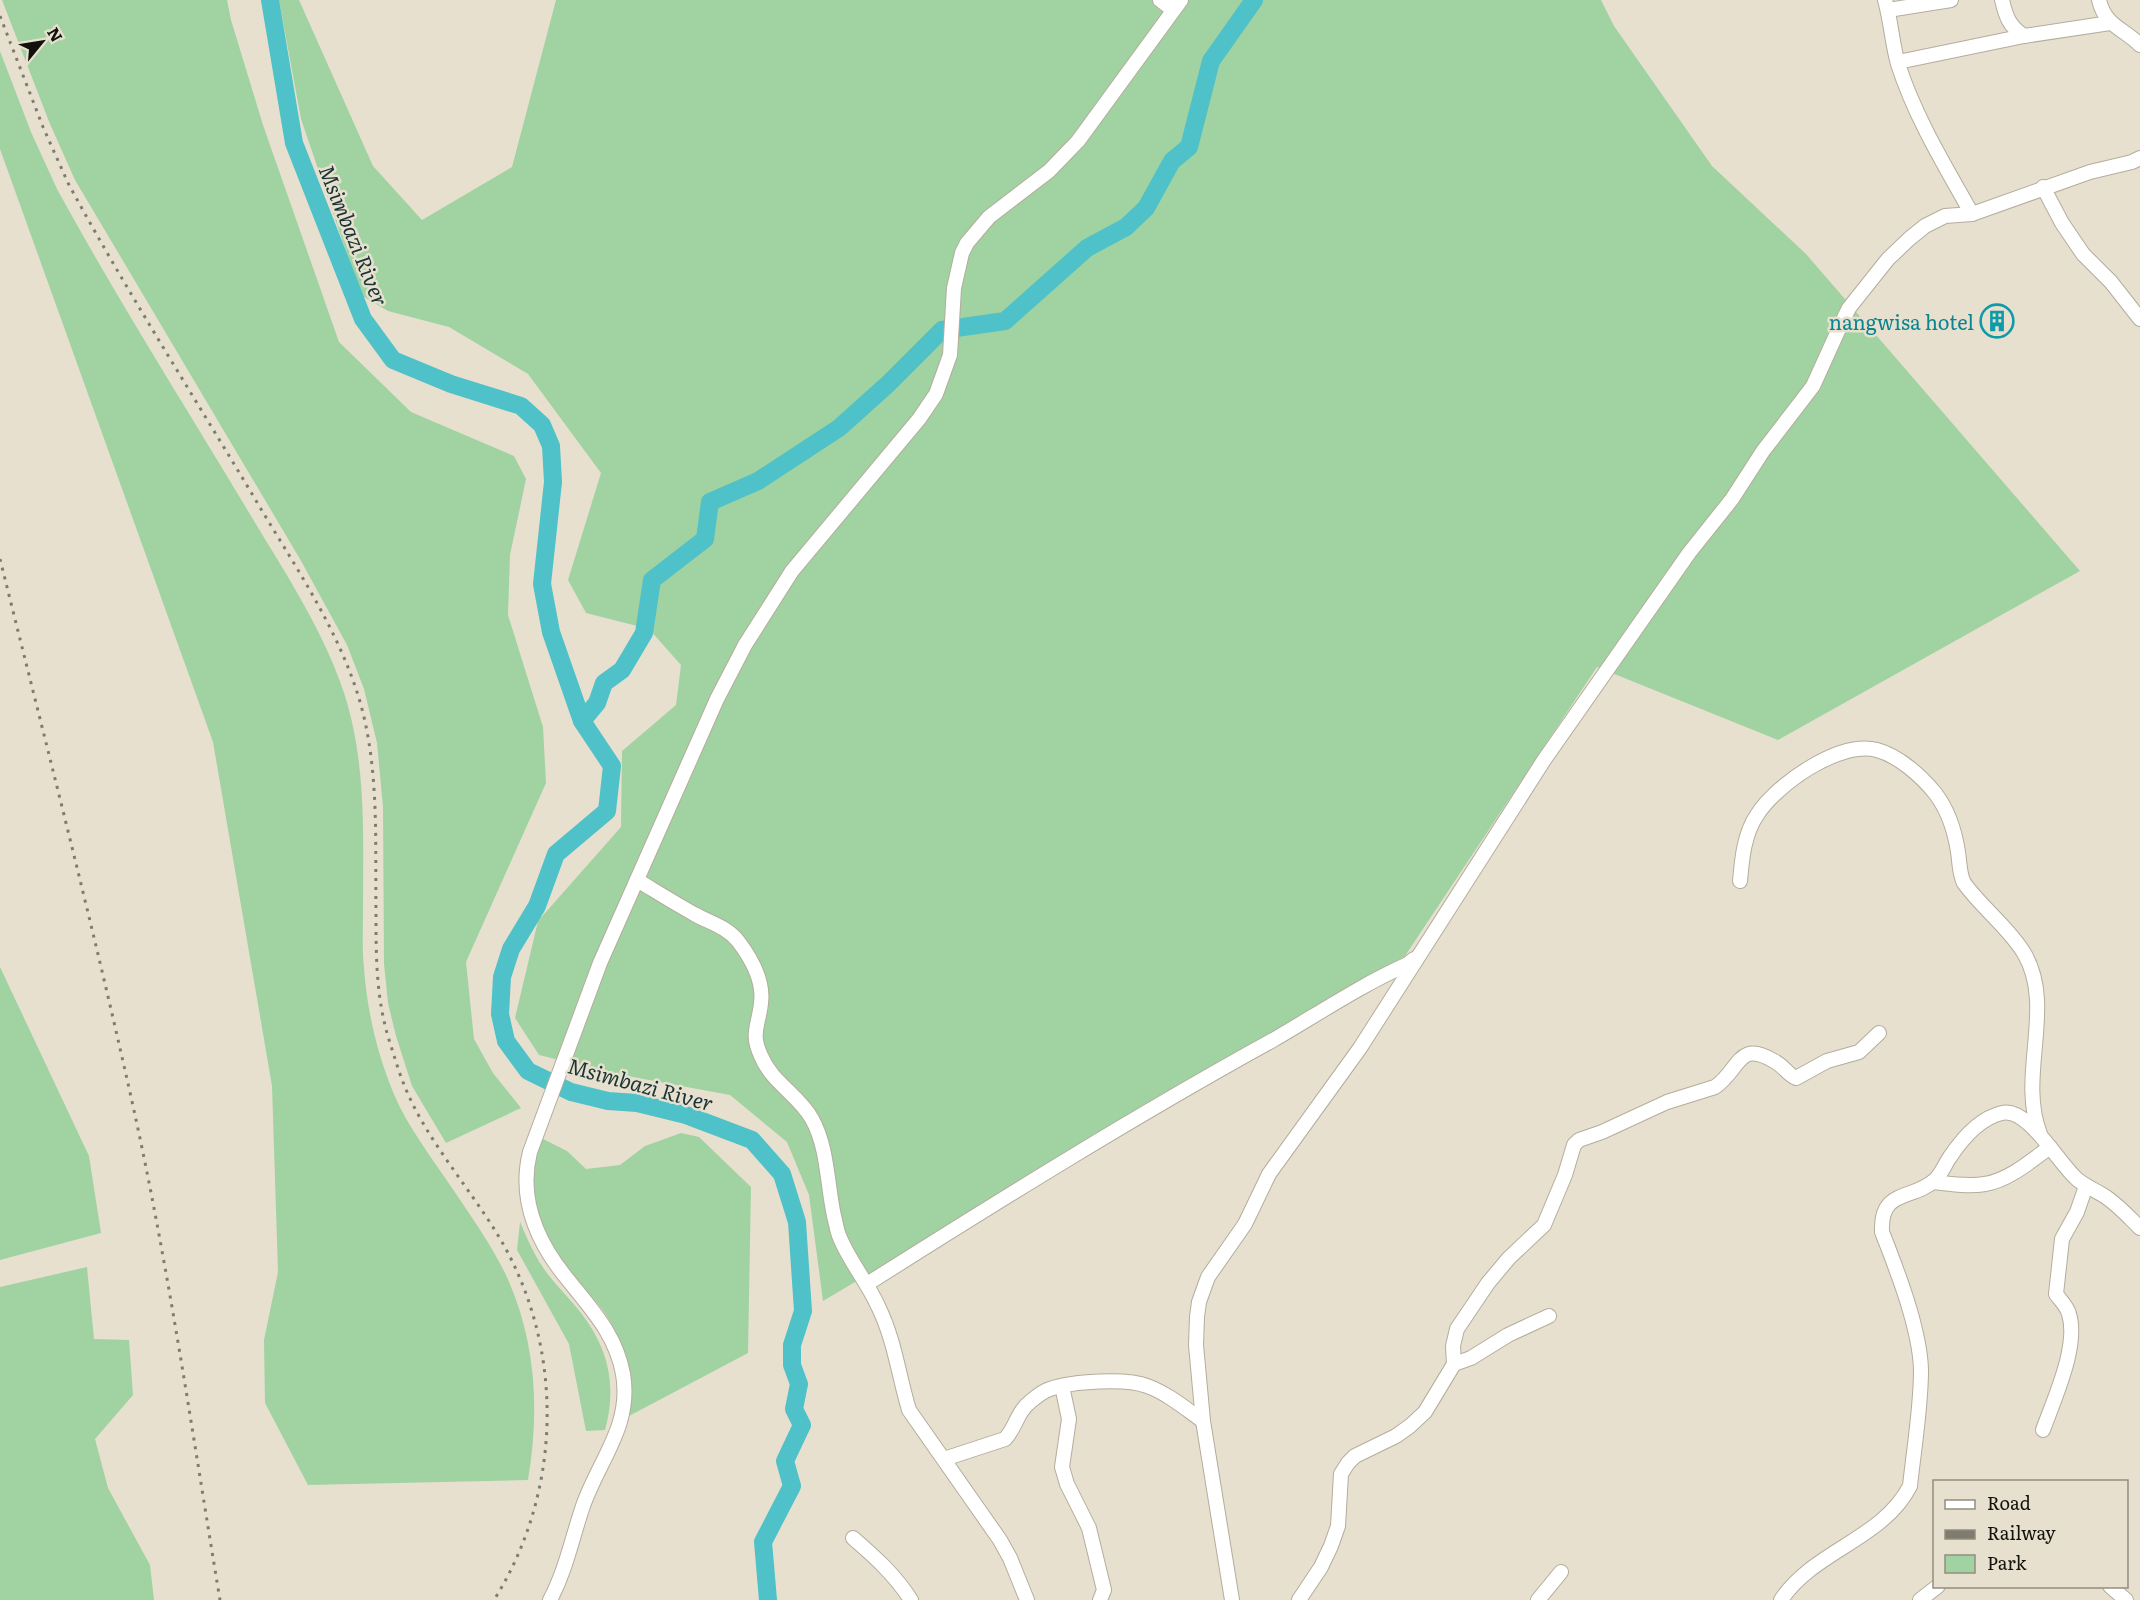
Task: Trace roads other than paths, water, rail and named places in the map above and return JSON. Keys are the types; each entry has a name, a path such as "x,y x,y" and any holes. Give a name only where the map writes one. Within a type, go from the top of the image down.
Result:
{"street":[{"path":"550,1600 568,1562 588,1493 617,1434 624,1393 623,1373 604,1325 550,1257 532,1218 526,1195 525,1170 562,1061 600,963 717,699 745,645 792,571 919,419 936,394 950,355 952,309 958,268 967,243 989,217 1049,171 1078,141 1177,5 1160,0"},
{"path":"1951,0 1886,5 1898,62 1906,86 1925,129 1972,214"},
{"path":"2002,0 2005,17 2011,26 2024,36"},
{"path":"2099,0 2101,9 2110,23 2140,45"},
{"path":"1898,62 2024,36 2110,23"},
{"path":"1232,1600 1203,1420 1196,1346 1199,1302 1208,1277 1245,1224 1269,1174 1360,1048 1554,747 1689,553 1732,499 1763,451 1813,386 1842,321 1888,259 1925,226 1945,216 1972,214 2043,188 2140,158"},
{"path":"2043,188 2062,223 2083,254 2111,282 2140,319"},
{"path":"1740,881 1747,836 1757,815 1778,792 1797,776 1820,763 1855,750 1878,750 1891,756 1923,780 1943,805 1955,838 1960,875 1964,883 2024,954 2033,975 2038,1012 2033,1060 2032,1103 2041,1136"},
{"path":"637,880 698,916 722,926 737,939 749,957 761,989 761,1005 755,1035 760,1055 769,1071 804,1106 813,1120 822,1142 839,1237 867,1284 889,1332 909,1410 1000,1540 1027,1600"},
{"path":"867,1284 1030,1182 1329,1005 1408,964 1418,955"},
{"path":"1299,1600 1321,1567 1338,1526 1341,1474 1355,1456 1396,1436 1410,1426 1429,1406 1454,1364 1453,1346 1457,1329 1488,1283 1509,1258 1544,1225 1565,1175 1571,1152 1579,1140 1667,1102 1715,1087 1744,1055 1753,1052 1762,1054 1781,1065 1796,1078 1827,1061 1859,1052 1879,1033"},
{"path":"1781,1600 1802,1576 1887,1515 1905,1496 1910,1486 1921,1369 1914,1328 1882,1232 1881,1218 1886,1207 1892,1201 1933,1182 1971,1131 2001,1113 2010,1112 2041,1136 2069,1172 2086,1186 2105,1196 2140,1228"},
{"path":"1933,1182 1986,1184 2001,1179 2050,1147"},
{"path":"2043,1430 2063,1375 2071,1333 2068,1310 2056,1294 2061,1246 2065,1232 2078,1212 2086,1186"},
{"path":"1454,1364 1471,1358 1508,1335 1549,1316"},
{"path":"944,1459 1005,1439 1012,1431 1018,1414 1024,1407 1041,1393 1062,1386 1119,1381 1134,1382 1149,1387 1203,1420"},
{"path":"1062,1386 1069,1419 1062,1467 1067,1484 1089,1528 1104,1590 1101,1600"},
{"path":"853,1538 883,1564 911,1600"},
{"path":"1538,1600 1561,1572"},
{"path":"1920,1600 1937,1588"},
{"path":"2111,1588 2126,1600"}],"waterway":[{"name":"Msimbazi River","path":"270,0 294,143 363,319 393,360 451,384 521,406 542,425 551,446 553,482 542,584 551,632 582,721 612,766 607,811 556,854 537,906 511,949 502,977 500,1014 506,1041 528,1071 571,1092 608,1101 637,1103 686,1115 752,1140 782,1174 797,1222 803,1311 792,1345 792,1365 799,1384 794,1409 802,1425 785,1461 792,1486 763,1542 768,1600"},
{"path":"582,721 597,703 604,683 622,670 644,633 652,580 705,539 710,502 758,481 839,428 888,384 942,330 1005,321 1087,248 1126,227 1146,208 1172,161 1189,147 1211,61 1254,0"}],"railway":[{"path":"0,16 43,127 68,183 137,305 312,594 325,617 356,689 364,716 373,772 376,828 377,962 379,995 385,1027 413,1106 485,1214 519,1275 535,1321 544,1368 547,1416 544,1464 534,1511 517,1557 494,1600"},
{"path":"0,559 86,906 148,1175 220,1600"}],"place":[{"name":"nangwisa hotel","path":"1997,321"}]}
